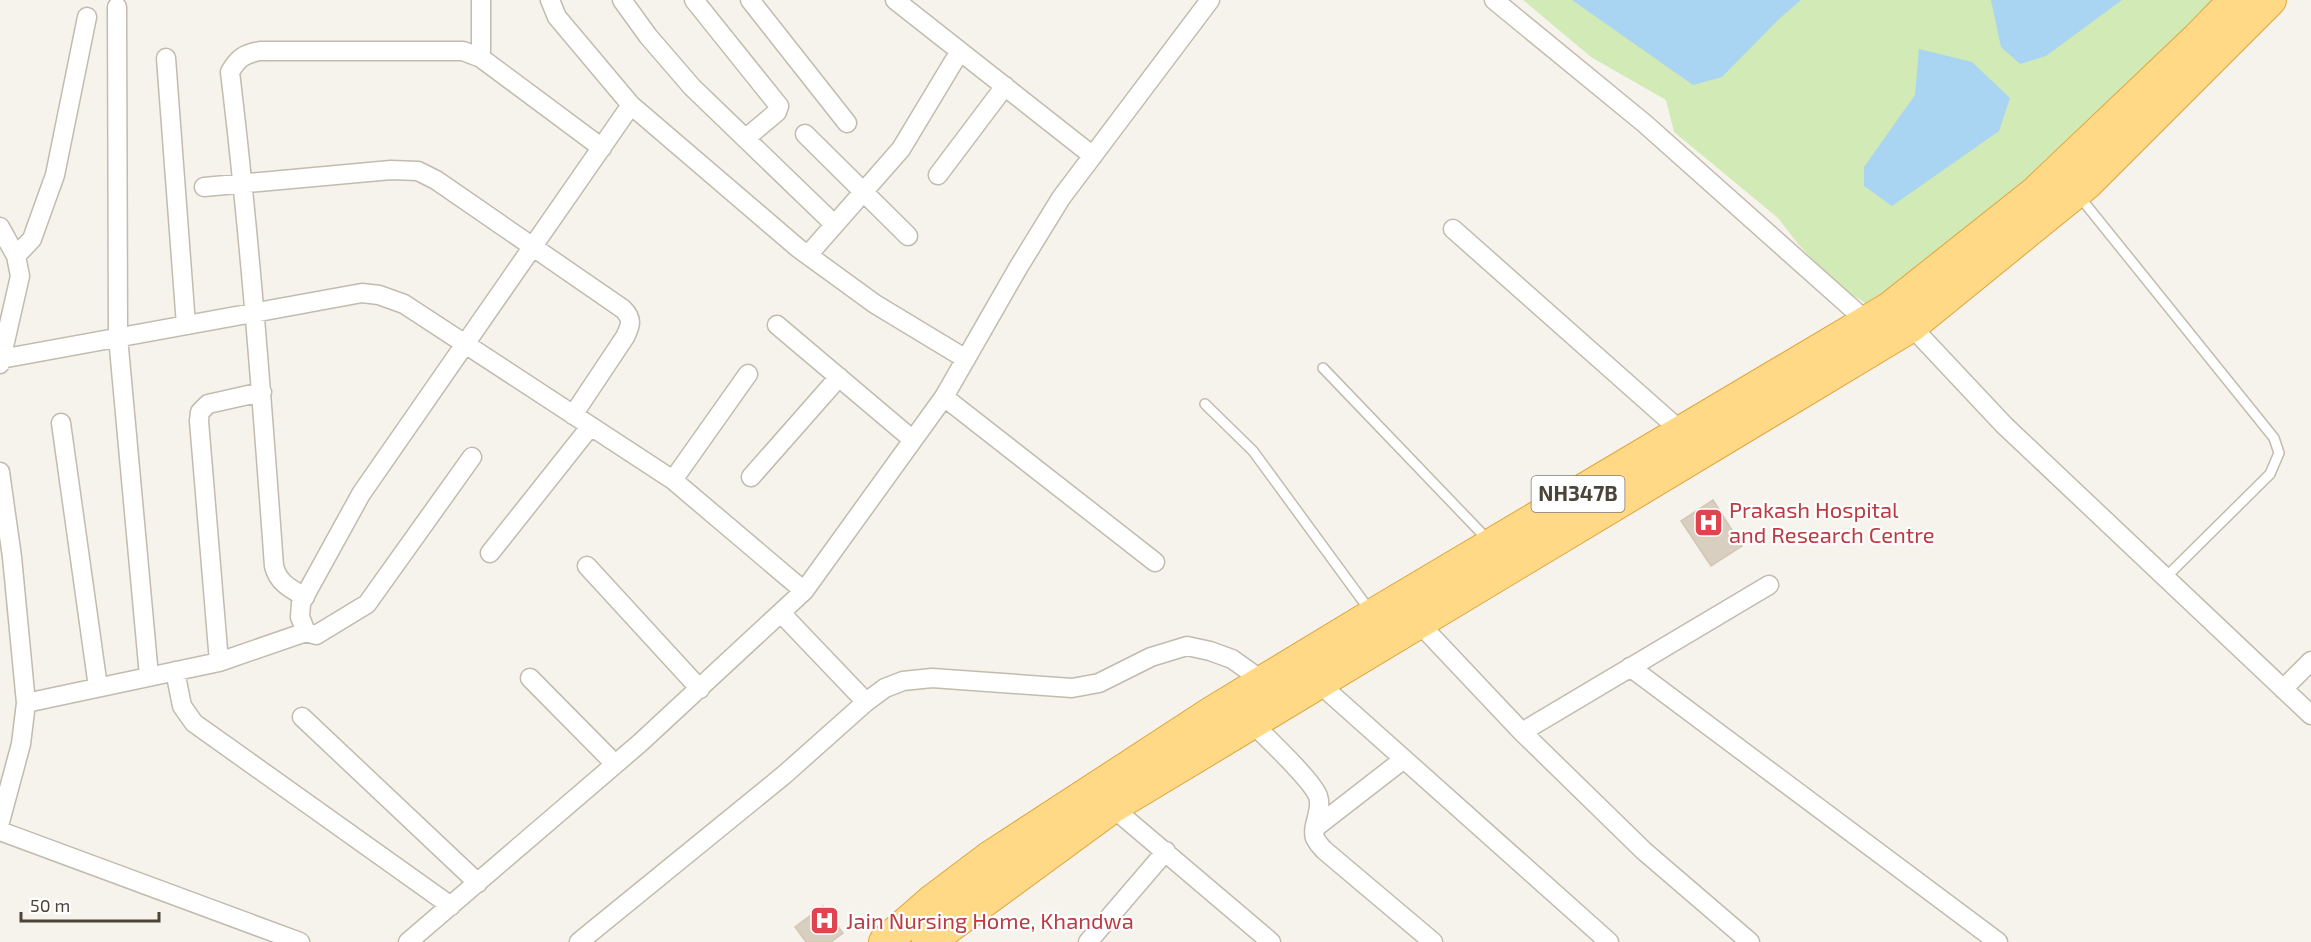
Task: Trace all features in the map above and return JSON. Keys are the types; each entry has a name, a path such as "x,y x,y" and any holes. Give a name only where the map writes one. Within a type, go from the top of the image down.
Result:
{"highway":[{"name":"NH347B","path":"1382,626 1418,622 1502,555 1682,432 1888,329 1908,294 2036,193 2068,181 2235,0"},
{"name":"NH347B","path":"1103,799 1251,722 1306,672 1888,329 2068,181 2270,0"},
{"name":"NH347B","path":"885,942 931,934 1103,799 1263,681 1306,672"}],"street":[{"path":"481,0 481,58"},
{"path":"550,0 557,17 631,105 808,255 875,304 966,359"},
{"path":"622,0 648,36 693,87 834,224"},
{"path":"694,0 779,106 777,112 746,138"},
{"path":"750,0 847,123"},
{"path":"895,0 1093,156"},
{"path":"408,942 700,689 804,591 944,397 1061,198 1210,0"},
{"path":"1494,0 2004,425 2311,715"},
{"path":"117,7 118,337 149,676"},
{"path":"16,256 32,239 54,175 87,17"},
{"path":"305,597 282,583 274,567 256,312 244,183 230,72 236,61 245,54 260,51 463,51 481,58 602,148"},
{"path":"808,255 901,149 960,51"},
{"path":"166,58 186,325"},
{"path":"938,175 1005,87"},
{"path":"306,632 300,611 305,597 361,494 631,105"},
{"path":"805,134 908,236"},
{"path":"204,187 391,170 418,171 436,180 630,316 631,325 625,337 573,415"},
{"path":"0,227 16,256 20,276 1,361 118,337 362,293 379,295 404,304 673,480 804,591"},
{"path":"1453,229 1682,432"},
{"path":"777,325 913,440"},
{"path":"673,480 748,374"},
{"path":"752,477 839,377"},
{"path":"219,662 200,412 208,404 262,392"},
{"path":"944,397 1155,562"},
{"path":"61,423 98,687"},
{"path":"490,553 590,427"},
{"path":"26,703 219,662 306,632 316,636 367,604 472,457"},
{"path":"0,472 5,546 26,703 21,744 0,822"},
{"path":"587,566 700,689"},
{"path":"1522,732 1769,585"},
{"path":"781,614 866,702"},
{"path":"1418,622 1522,732 1644,851 1750,942"},
{"path":"579,942 784,775 866,702 885,688 903,681 932,678 1072,688 1100,683 1151,657 1187,646 1232,659 1263,681"},
{"path":"2283,689 2311,661"},
{"path":"1630,667 1998,942"},
{"path":"175,671 182,706 194,723 451,906"},
{"path":"1306,672 1609,942"},
{"path":"530,678 615,764"},
{"path":"302,717 478,883"},
{"path":"1251,722 1309,783 1318,796 1319,809 1315,839 1324,850 1433,942"},
{"path":"1315,828 1404,759"},
{"path":"1103,799 1271,942"},
{"path":"0,831 300,942"},
{"path":"1088,942 1166,851"}],"lane":[{"path":"2068,181 2274,438 2279,453 2270,474 2165,578"},
{"path":"1323,368 1502,555"},
{"path":"1205,404 1253,451 1382,626"}],"green space":[{"path":"1523,0 2223,0 1910,289 1873,308 1837,285 1798,244 1778,218 1674,132 1666,100 1591,57"}],"water":[{"path":"1572,0 1801,0 1722,77 1693,85"},
{"path":"1991,0 2122,0 2046,56 2020,64 2001,47"},
{"path":"1919,49 1972,62 2010,98 1999,131 1892,206 1864,186 1864,167 1915,95"}],"building":[{"path":"1713,500 1742,546 1711,566 1681,521"},
{"path":"823,906 843,933 831,942 806,942 795,927"}],"place":[{"name":"Prakash Hospital and Research Centre","path":"1708,523"},
{"name":"Jain Nursing Home, Khandwa","path":"825,921"}]}
